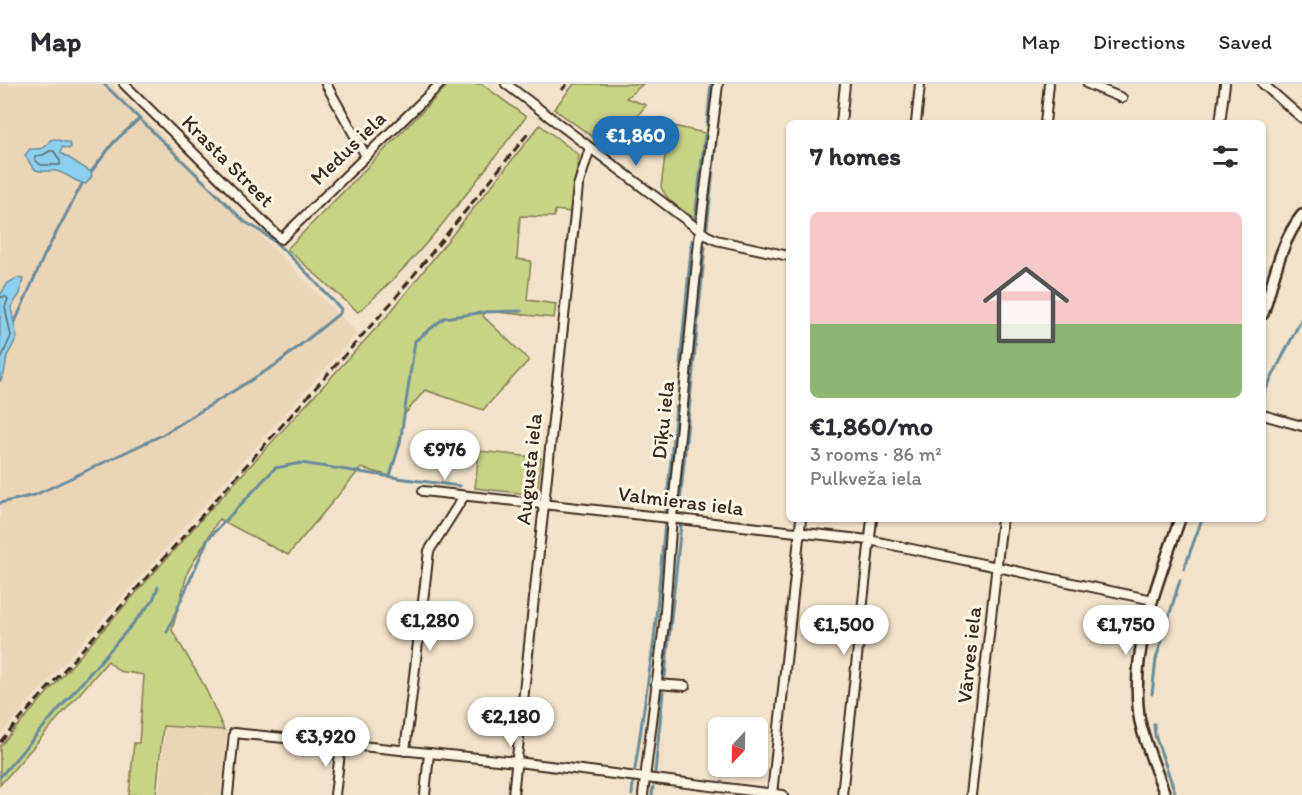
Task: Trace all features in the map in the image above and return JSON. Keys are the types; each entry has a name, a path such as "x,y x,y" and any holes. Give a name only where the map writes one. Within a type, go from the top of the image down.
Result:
{"street":[{"name":"Krasta Street","path":"124,84 281,239"},
{"path":"326,84 366,156"},
{"name":"Medus iela","path":"281,239 441,84"},
{"path":"506,84 700,231 716,240 786,255"},
{"name":"Dīķu iela","path":"643,795 664,624 700,231 718,84"},
{"path":"841,120 845,84"},
{"path":"916,120 920,84"},
{"path":"1045,120 1049,84"},
{"path":"1088,84 1122,98"},
{"path":"1220,120 1225,84"},
{"path":"1263,84 1302,118"},
{"name":"Augusta iela","path":"513,795 578,186 590,148"},
{"path":"1266,304 1277,266 1302,215"},
{"path":"1266,416 1302,426"},
{"name":"Valmieras iela","path":"423,491 869,540 1153,600"},
{"path":"405,751 429,551 465,496"},
{"path":"772,794 801,522"},
{"path":"842,795 872,522"},
{"name":"Vārves iela","path":"971,795 1002,522"},
{"path":"1165,795 1139,717 1137,677 1140,644 1179,522"},
{"path":"656,684 685,686"},
{"path":"228,795 234,733 517,762 783,795"},
{"path":"335,795 341,744"},
{"path":"425,795 429,753"}],"shaded area":[{"path":"0,84 111,84 357,333 0,735"},
{"path":"165,726 227,731 221,795 159,795"}],"green space":[{"path":"449,84 482,84 526,117 426,244 382,291 358,312 287,249"},
{"path":"574,84 643,84 626,98 646,105 611,150 554,109"},
{"path":"540,125 579,155 570,212 555,210 554,217 520,216 517,259 531,261 527,300 556,304 554,318 486,311 483,316 529,360 483,410 425,390 404,415 390,476 361,468 288,555 219,519 188,571 172,630 204,685 224,730 163,726 156,795 129,795 134,743 139,743 144,675 119,671 108,661 0,785 0,746 207,513 389,314"},
{"path":"669,125 709,134 697,218 676,206 661,187"},
{"path":"479,451 541,458 537,495 475,488"}],"water":[{"path":"50,140 69,143 71,147 69,149 62,147 61,153 91,172 92,176 86,184 60,172 38,171 31,165 25,155 30,149 42,148"},
{"path":"17,278 23,279 20,294 11,307 17,338 7,356 0,382 0,295 8,283"}],"waterway":[{"path":"0,503 35,495 162,435 277,364 340,313 341,309 283,249 258,229 245,222 104,84"},
{"path":"707,125 711,84"},
{"path":"707,227 722,84"},
{"path":"91,172 114,142 140,118"},
{"path":"695,218 705,135"},
{"path":"15,322 44,256 82,184"},
{"path":"680,364 692,240"},
{"path":"679,513 705,247"},
{"path":"390,476 400,443 415,341 444,318 486,312 521,311"},
{"path":"1266,389 1302,318"},
{"path":"666,511 676,407"},
{"path":"167,632 208,539 275,468 301,463 460,486"},
{"path":"635,769 654,640 665,522"},
{"path":"1184,569 1201,522"},
{"path":"665,676 681,524"},
{"path":"1152,694 1156,659 1180,580"},
{"path":"0,777 144,611 153,600 158,587"},
{"path":"655,772 663,692"},
{"path":"1154,724 1155,735 1176,795"},
{"path":"632,795 633,782"},
{"path":"652,795 653,787"}],"railway":[{"path":"562,90 567,84"},
{"path":"0,742 392,302 530,131"}]}
